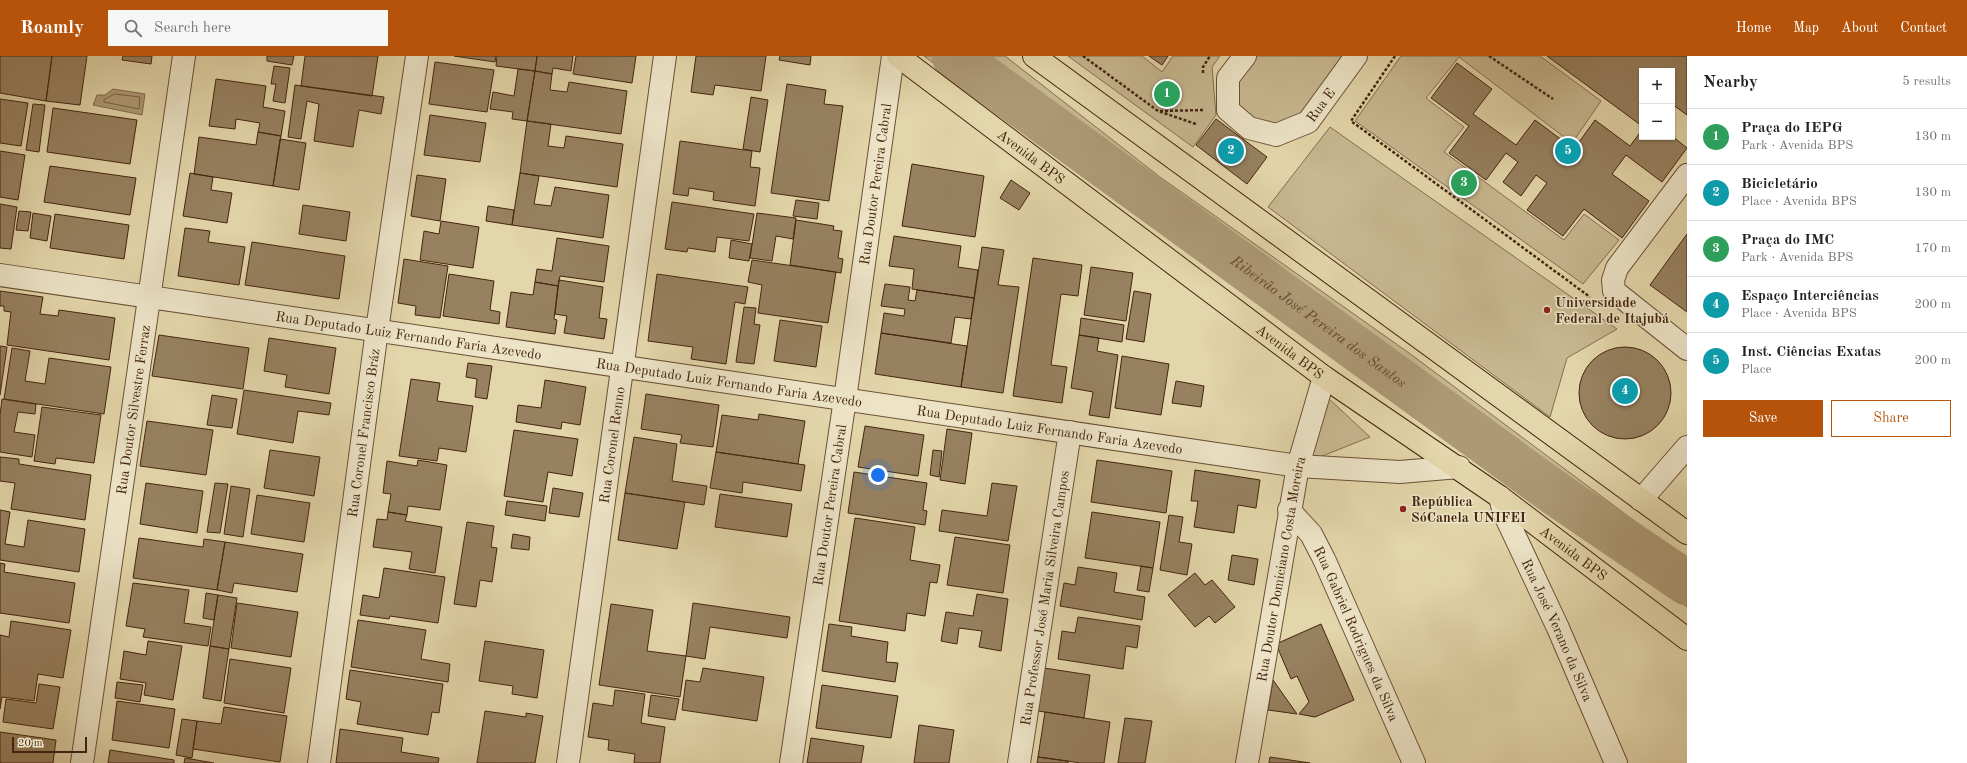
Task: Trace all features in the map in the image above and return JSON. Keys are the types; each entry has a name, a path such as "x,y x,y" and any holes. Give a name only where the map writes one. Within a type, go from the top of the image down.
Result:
{"main road":[{"name":"Avenida BPS","path":"898,56 1324,377 1459,467 1687,639"},
{"path":"1034,56 1687,533"}],"street":[{"name":"Rua Doutor Silvestre Ferraz","path":"82,763 184,56"},
{"name":"Rua Coronel Francisco Bráz","path":"319,763 377,330 417,56"},
{"name":"Rua Coronel Renno","path":"568,763 666,56"},
{"name":"Rua Doutor Pereira Cabral","path":"791,763 845,399 892,56"},
{"path":"1228,110 1228,78 1245,56"},
{"name":"Rua E","path":"1228,110 1249,128 1276,135 1308,122 1356,56"},
{"path":"1687,175 1617,268 1613,280 1614,291 1687,349"},
{"name":"Rua Deputado Luiz Fernando Faria Azevedo","path":"0,275 1298,466 1400,472 1459,467"},
{"name":"Rua Doutor Domiciano Costa Moreira","path":"1247,763 1289,510 1298,466 1324,377"},
{"name":"Rua Professor José Maria Silveira Campos","path":"1019,763 1070,432"},
{"path":"1642,500 1687,447"},
{"name":"Rua José Verano da Silva","path":"1500,497 1504,513 1558,628 1616,763"},
{"name":"Rua Gabriel Rodrigues da Silva","path":"1289,510 1311,534 1324,559 1414,763"}],"path":[{"path":"1083,56 1158,111 1196,124"},
{"path":"1395,56 1351,121 1596,301"},
{"path":"1489,56 1552,98"},
{"path":"1158,111 1228,110"}],"shaded area":[{"path":"924,56 1005,56 1160,177 1409,353 1687,560 1687,607 1049,151"},
{"path":"1068,56 1142,56 1162,72 1173,56 1220,56 1212,67 1216,115 1193,147"},
{"path":"1245,56 1356,56 1308,122 1276,135 1228,110"},
{"path":"1401,56 1540,56 1601,101 1572,143 1459,57 1426,98 1464,127 1444,152 1564,240 1584,214 1619,240 1583,284 1355,121"},
{"path":"1330,127 1617,329 1567,358 1550,417 1268,207"},
{"path":"1327,397 1370,437 1310,461"}],"water":[{"path":"113,89 145,94 142,115 93,105 97,95 105,95"}],"building":[{"path":"0,56 52,56 46,101 0,93"},
{"path":"52,56 87,56 80,105 46,101"},
{"path":"123,56 152,56 151,64 122,60"},
{"path":"267,56 294,56 292,65 267,61"},
{"path":"305,56 378,56 372,96 301,86"},
{"path":"454,56 496,56 495,62"},
{"path":"497,56 537,56 535,71 496,66"},
{"path":"537,56 573,56 571,71 553,68 552,74 535,71"},
{"path":"576,56 636,56 632,83 573,74"},
{"path":"696,56 766,56 761,91 715,85 713,95 691,92"},
{"path":"780,56 811,56 810,65 779,60"},
{"path":"1149,56 1168,56 1162,65"},
{"path":"1547,56 1687,56 1687,115 1675,106 1675,68 1639,68 1639,124"},
{"path":"435,62 494,70 487,112 429,104"},
{"path":"1457,63 1492,89 1473,114 1516,145 1535,120 1574,149 1595,120 1630,146 1639,134 1639,140 1675,140 1675,138 1687,148 1662,182 1626,155 1612,174 1649,201 1622,238 1584,209 1563,236 1527,210 1547,183 1536,175 1521,196 1503,182 1518,162 1506,153 1486,180 1449,153 1469,126 1431,98"},
{"path":"274,66 290,68 285,103 273,101 276,84 271,84"},
{"path":"518,69 535,71 527,121 512,119 513,112 490,109 493,92 514,96"},
{"path":"535,71 552,74 550,90 567,92 569,82 627,91 621,134 527,121"},
{"path":"216,79 266,86 263,107 285,111 281,136 258,132 260,123 236,119 235,129 209,126"},
{"path":"787,84 826,90 824,104 843,106 829,201 771,193"},
{"path":"295,85 384,97 381,114 359,110 353,147 314,141 319,104 307,101 301,139 288,137"},
{"path":"751,97 768,100 760,152 743,149"},
{"path":"0,99 28,103 21,146 0,143"},
{"path":"33,104 45,105 39,152 26,150"},
{"path":"53,108 137,120 130,164 47,152"},
{"path":"430,115 486,123 480,162 424,155"},
{"path":"1216,119 1267,157 1247,184 1196,145"},
{"path":"527,121 551,124 548,146 564,148 566,136 623,144 617,187 520,173"},
{"path":"258,132 281,136 273,186 194,174 199,137 256,145"},
{"path":"280,139 306,143 299,190 273,186"},
{"path":"680,141 752,151 750,167 760,168 755,206 713,200 714,192 689,188 688,196 673,194"},
{"path":"0,151 25,155 18,200 0,197"},
{"path":"912,164 984,176 975,237 902,226"},
{"path":"50,166 136,178 130,215 44,202"},
{"path":"190,173 213,177 211,190 232,193 227,223 183,216"},
{"path":"520,173 539,176 534,204 551,206 555,187 609,195 603,238 512,225"},
{"path":"417,175 446,179 440,221 411,216"},
{"path":"1011,180 1030,193 1019,210 1000,198"},
{"path":"796,200 819,203 817,219 793,216"},
{"path":"672,202 754,214 749,241 717,237 715,252 688,248 687,252 665,249"},
{"path":"0,204 17,207 11,249 0,248"},
{"path":"303,205 350,212 346,241 299,234"},
{"path":"488,206 514,210 512,225 486,221"},
{"path":"19,211 31,212 28,231 16,230"},
{"path":"33,213 51,216 47,241 30,238"},
{"path":"757,213 796,218 793,239 776,236 772,261 750,258"},
{"path":"55,214 129,225 124,259 50,248"},
{"path":"796,220 834,226 833,230 842,231 838,258 843,259 841,273 790,265"},
{"path":"441,221 479,227 473,268 420,260 424,231 439,234"},
{"path":"185,228 210,231 208,242 245,247 239,285 178,276"},
{"path":"1687,234 1687,312 1650,285"},
{"path":"894,236 961,246 958,267 978,270 974,298 912,289 914,269 889,266"},
{"path":"557,238 609,246 604,282 560,276 558,286 535,282 537,269 552,271"},
{"path":"731,240 752,244 749,261 729,258"},
{"path":"252,242 345,256 339,299 245,285"},
{"path":"982,247 1004,250 998,285 1019,287 1003,393 961,387"},
{"path":"1033,258 1082,265 1078,296 1061,294 1051,365 1067,367 1062,403 1013,396"},
{"path":"404,259 448,266 440,318 415,315 416,306 398,303"},
{"path":"752,260 836,272 828,323 758,313 762,285 748,282"},
{"path":"1091,267 1133,273 1126,321 1084,315"},
{"path":"449,274 494,281 490,310 500,312 499,324 443,316"},
{"path":"657,274 748,287 745,304 735,302 726,364 691,359 693,347 648,341"},
{"path":"559,280 603,287 599,318 607,319 604,339 564,333 567,316 555,314"},
{"path":"535,282 558,286 554,319 557,320 555,334 506,327 511,292 533,295"},
{"path":"885,284 910,287 908,300 915,301 917,290 974,298 971,319 955,317 951,343 881,333 884,313 904,316 905,309 881,306"},
{"path":"0,291 43,297 40,314 58,316 59,310 115,318 109,360 7,345 11,312 4,311 4,306 0,306"},
{"path":"1134,291 1151,294 1144,342 1126,339"},
{"path":"744,307 756,308 754,324 760,325 754,364 736,362"},
{"path":"1081,318 1124,325 1122,342 1079,335"},
{"path":"780,320 822,326 816,367 774,361"},
{"path":"881,333 967,346 961,387 875,374"},
{"path":"159,335 249,348 243,389 152,376"},
{"path":"1079,335 1099,338 1097,351 1118,355 1109,418 1089,415 1093,392 1071,388"},
{"path":"269,338 336,348 329,394 285,387 287,375 264,371"},
{"path":"0,346 7,347 0,395"},
{"path":"1625,347 1643,351 1658,360 1667,375 1671,393 1667,411 1658,426 1643,435 1625,439 1607,435 1592,426 1583,411 1579,393 1583,375 1592,360 1607,351"},
{"path":"12,348 30,351 25,381 45,384 49,358 111,367 104,414 4,399"},
{"path":"1122,356 1169,364 1161,415 1115,408"},
{"path":"468,363 492,366 487,399 475,397 477,379 466,377"},
{"path":"411,379 440,383 437,401 473,406 466,452 439,448 437,461 399,456"},
{"path":"545,380 586,387 580,425 562,422 561,429 516,422 518,405 541,408"},
{"path":"1176,381 1204,386 1201,407 1172,403"},
{"path":"244,390 331,403 329,415 298,411 293,443 237,434"},
{"path":"646,394 719,405 713,447 680,443 682,435 641,429"},
{"path":"212,395 237,399 232,428 207,425"},
{"path":"2,399 36,404 35,414 18,412 14,432 35,435 32,457 0,452 0,415"},
{"path":"42,407 101,415 94,463 56,458 55,464 34,461"},
{"path":"759,414 805,421 798,464 716,452 722,415 758,420"},
{"path":"147,421 213,430 206,475 140,466"},
{"path":"865,426 924,435 918,476 858,467"},
{"path":"947,429 972,433 965,484 940,480"},
{"path":"514,430 578,439 572,476 548,472 543,502 504,496"},
{"path":"634,437 677,444 672,481 707,486 704,505 625,493"},
{"path":"270,450 320,457 314,496 264,488"},
{"path":"933,450 942,451 939,477 930,475"},
{"path":"716,452 805,465 801,491 743,482 742,493 710,488"},
{"path":"0,457 19,459 19,464 91,475 85,520 11,509 15,483 0,481"},
{"path":"418,460 447,465 440,510 408,506 407,515 388,512 391,494 383,493 387,461 417,466"},
{"path":"1097,460 1172,471 1166,513 1091,502"},
{"path":"1195,470 1260,480 1256,508 1238,505 1234,533 1194,527 1198,501 1191,501"},
{"path":"854,472 927,483 923,510 927,511 925,525 848,513"},
{"path":"146,483 203,491 197,533 140,524"},
{"path":"215,483 228,484 220,533 207,532"},
{"path":"992,483 1017,486 1008,541 939,531 942,510 987,516"},
{"path":"231,486 250,489 243,537 224,534"},
{"path":"553,488 583,493 579,517 549,513"},
{"path":"625,493 685,502 677,549 618,540"},
{"path":"720,494 792,504 787,537 715,527"},
{"path":"257,495 310,503 304,542 251,534"},
{"path":"507,501 547,506 545,521 505,515"},
{"path":"0,510 10,512 5,544 24,547 28,520 85,529 79,572 0,560"},
{"path":"388,512 407,515 405,521 442,527 435,573 409,569 412,552 373,547 377,519 387,520"},
{"path":"1092,512 1160,522 1153,568 1085,558"},
{"path":"1169,515 1183,517 1179,542 1192,544 1187,575 1160,570"},
{"path":"855,518 915,527 910,560 940,565 937,583 930,582 925,616 907,613 905,631 839,621"},
{"path":"467,522 494,526 491,547 497,548 492,582 480,580 476,607 454,604"},
{"path":"513,534 530,537 529,550 511,548"},
{"path":"955,537 1010,545 1003,593 947,585"},
{"path":"139,538 203,547 204,539 225,542 217,590 133,578"},
{"path":"225,542 303,554 297,592 234,583 232,593 217,590"},
{"path":"1232,555 1258,559 1254,585 1228,580"},
{"path":"0,563 5,564 4,572 75,583 69,623 0,613"},
{"path":"1141,566 1153,568 1149,592 1137,590"},
{"path":"1078,567 1117,573 1114,592 1145,597 1142,620 1060,606 1064,583 1075,585"},
{"path":"384,568 445,577 438,623 390,616 389,619 360,615 363,595 379,598"},
{"path":"1195,573 1205,585 1212,580 1235,607 1215,623 1209,616 1195,627 1168,595"},
{"path":"133,583 189,590 184,623 211,627 208,646 143,637 145,629 126,626"},
{"path":"206,593 218,595 214,620 203,618"},
{"path":"977,594 1008,599 1001,651 979,647 982,631 959,628 957,644 941,641 946,612 973,616"},
{"path":"218,595 237,598 229,649 210,646"},
{"path":"237,603 298,612 291,657 231,648"},
{"path":"693,603 790,617 787,638 710,627 705,659 686,656"},
{"path":"611,604 653,610 647,651 686,656 680,697 599,685"},
{"path":"1078,617 1140,626 1137,648 1126,646 1123,669 1058,659 1062,631 1075,633"},
{"path":"358,620 426,630 421,659 450,664 448,682 351,667"},
{"path":"11,621 71,630 63,678 38,674 34,701 2,697 0,709 0,635 9,637"},
{"path":"829,624 852,627 851,636 888,642 886,662 898,663 895,682 822,671"},
{"path":"1321,624 1354,700 1315,717 1299,714 1309,702 1297,676 1291,679 1276,644"},
{"path":"148,641 182,646 173,700 144,695 146,683 120,679 124,651 146,655"},
{"path":"485,641 544,650 537,698 512,694 513,686 479,681"},
{"path":"210,646 229,649 221,701 203,698"},
{"path":"230,659 291,668 284,713 224,703"},
{"path":"703,668 764,677 757,721 682,710 686,680 700,682"},
{"path":"1044,668 1090,675 1084,718 1038,711"},
{"path":"350,670 443,684 439,713 432,712 428,735 357,724 361,702 346,699"},
{"path":"1273,680 1297,714 1268,710"},
{"path":"117,682 143,685 140,702 115,698"},
{"path":"39,684 60,687 53,729 3,722 6,699 36,703"},
{"path":"822,685 898,696 891,738 816,728"},
{"path":"615,690 645,694 641,723 665,727 660,763 634,763 635,754 608,750 609,740 588,737 593,703 613,706"},
{"path":"651,695 679,699 675,720 648,716"},
{"path":"117,701 175,709 169,748 112,740"},
{"path":"224,707 287,716 280,762 193,749 197,721 221,724"},
{"path":"485,711 526,717 526,713 543,716 535,763 477,763"},
{"path":"1045,712 1110,722 1104,763 1081,763 1038,757"},
{"path":"1125,718 1152,721 1145,763 1118,763"},
{"path":"182,719 197,721 192,758 176,755"},
{"path":"919,725 954,730 949,763 914,763"},
{"path":"340,729 403,738 401,752 439,758 438,763 336,763"},
{"path":"0,732 56,740 53,763 0,763"},
{"path":"811,738 864,746 861,763 807,763"},
{"path":"110,750 174,760 174,763 108,763"},
{"path":"1038,757 1068,761 1068,763 1037,763"},
{"path":"1270,757 1310,763 1269,763"},
{"path":"185,758 214,763 184,763"}],"waterway":[{"name":"Ribeirão José Pereira dos Santos","path":"954,56 1556,494 1687,583"}],"place":[{"name":"Praça do IEPG","path":"1167,94"},
{"name":"Bicicletário","path":"1231,151"},
{"name":"Inst. Ciências Exatas","path":"1568,151"},
{"name":"Praça do IMC","path":"1464,183"},
{"name":"Universidade Federal de Itajubá","path":"1547,310"},
{"name":"Espaço Interciências","path":"1625,391"},
{"name":"República SóCanela UNIFEI","path":"1403,509"}]}
